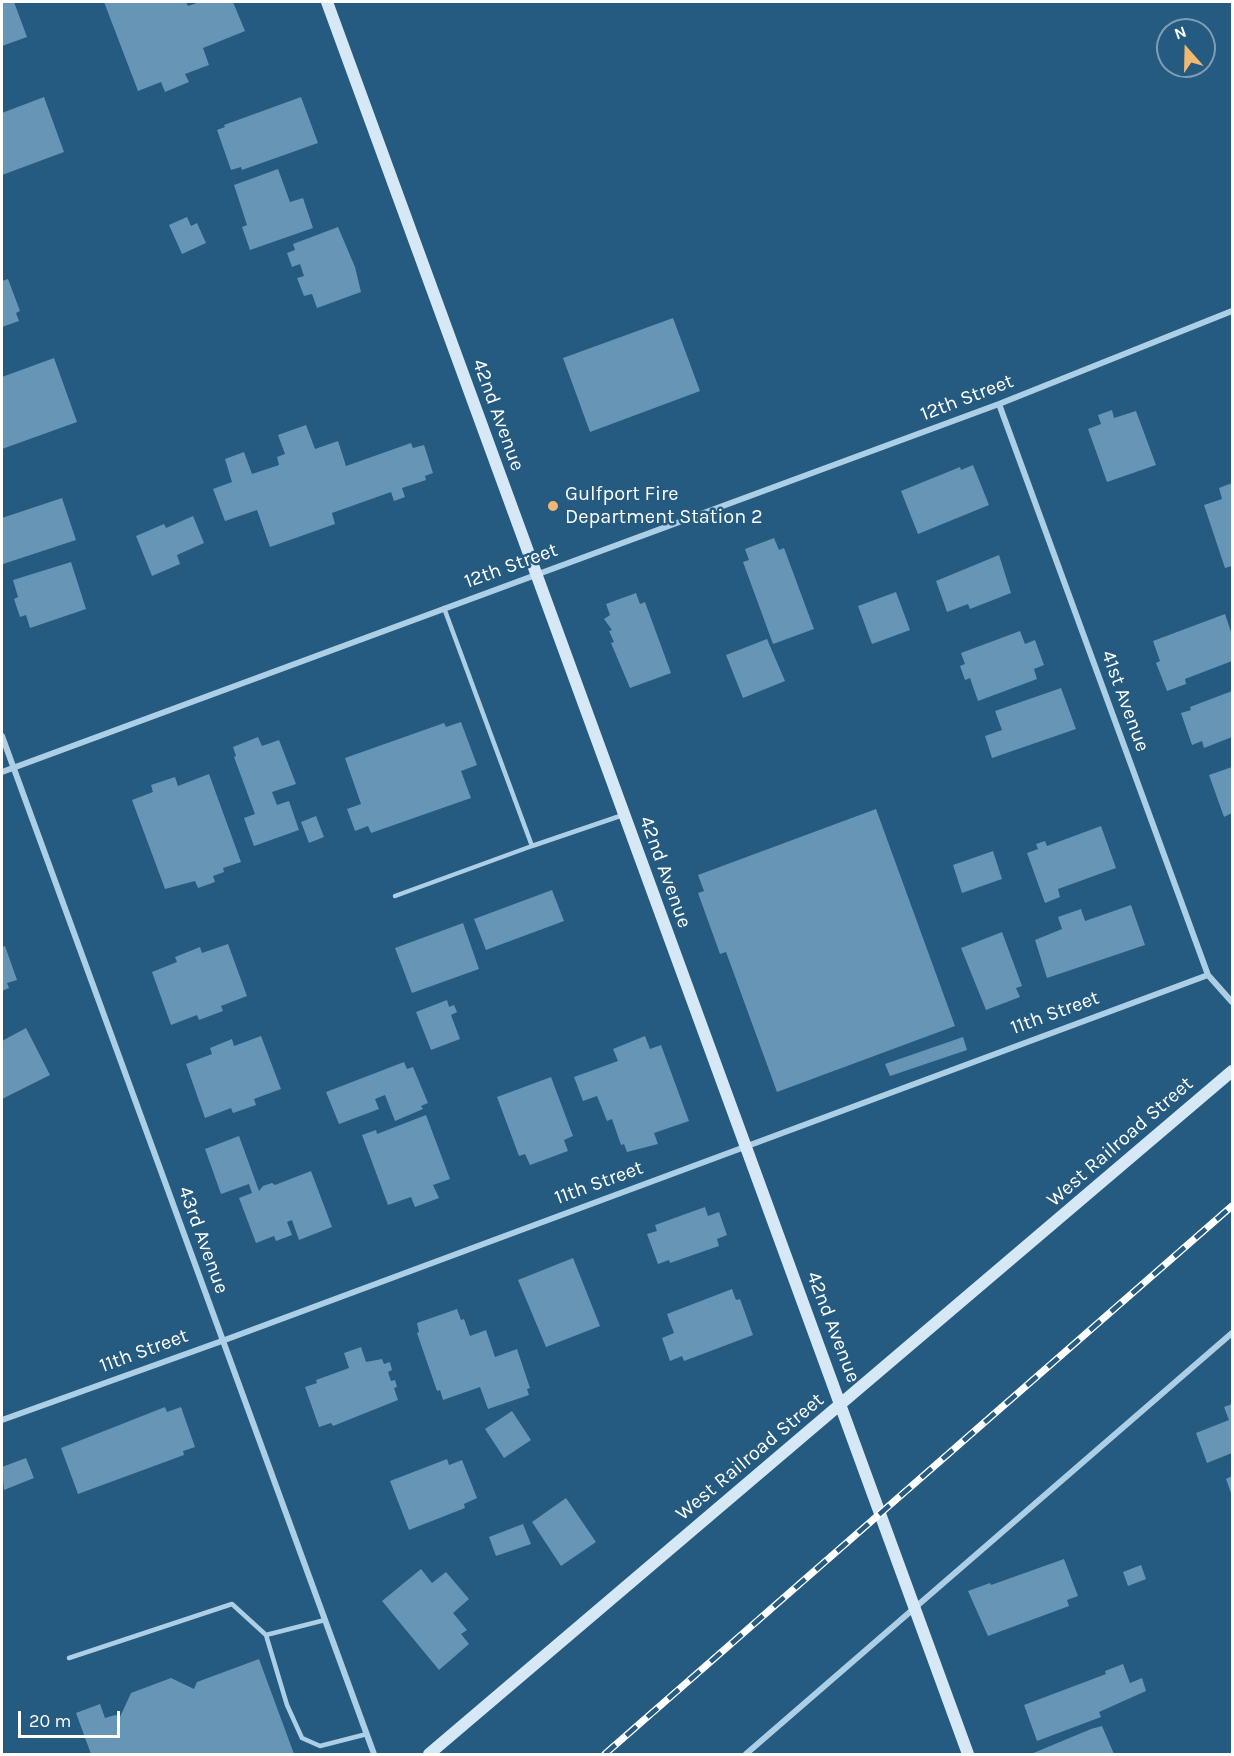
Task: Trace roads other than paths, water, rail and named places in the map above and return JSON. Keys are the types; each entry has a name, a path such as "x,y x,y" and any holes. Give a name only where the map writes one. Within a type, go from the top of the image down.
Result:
{"street":[{"name":"42nd Avenue","path":"327,2 744,1146 842,1405 968,1755"},
{"name":"12th Street","path":"2,772 999,404 1233,311"},
{"name":"41st Avenue","path":"999,404 1208,975 1233,1002"},
{"name":"43rd Avenue","path":"2,736 374,1755"},
{"name":"11th Street","path":"2,1420 222,1341 1208,975"},
{"name":"West Railroad Street","path":"429,1755 1233,1071"},
{"path":"746,1755 1233,1333"}],"lane":[{"path":"444,608 532,846"},
{"path":"396,896 623,815"},
{"path":"69,1658 232,1604 266,1635 287,1705 302,1738 320,1746 367,1734"},
{"path":"266,1635 325,1620"}],"railway":[{"path":"605,1754 1232,1206"}],"place":[{"name":"Gulfport Fire Department Station 2","path":"553,506"}]}
